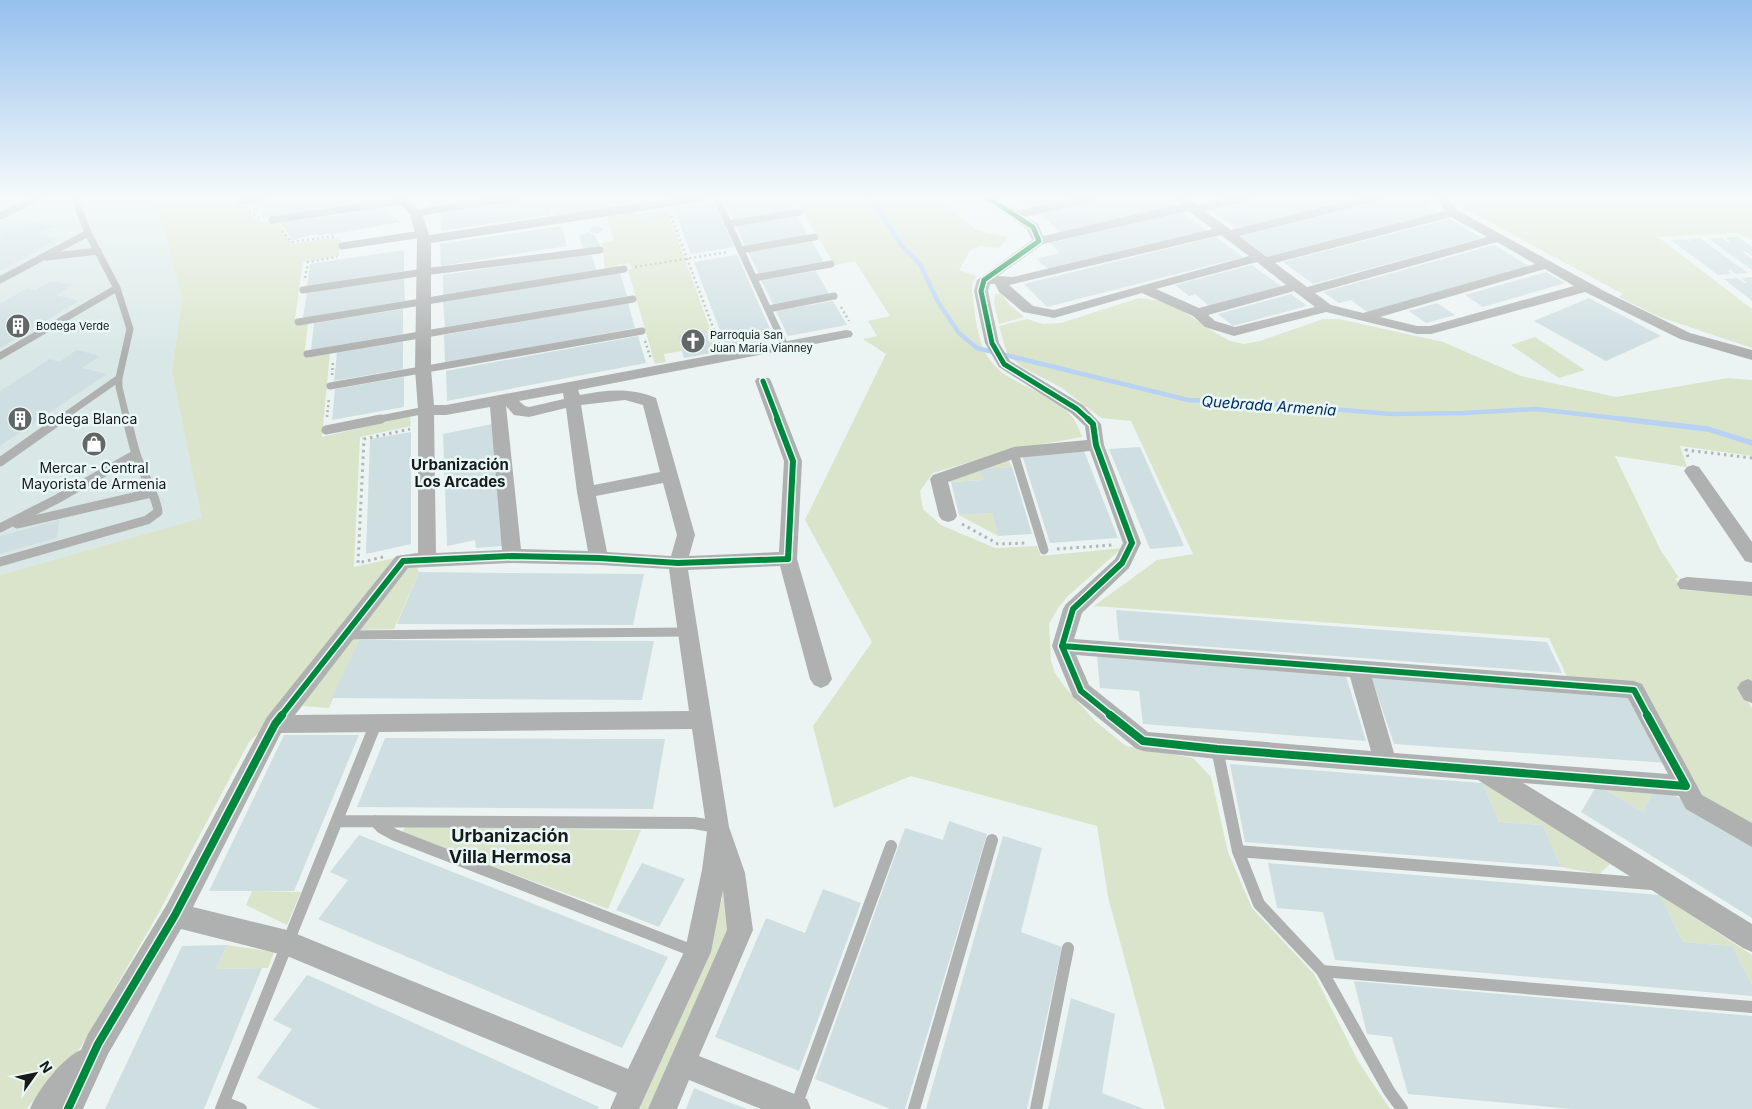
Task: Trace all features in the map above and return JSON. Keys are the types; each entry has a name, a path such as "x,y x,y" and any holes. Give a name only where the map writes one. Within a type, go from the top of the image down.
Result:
{"street":[{"path":"423,249 423,369 426,418 427,560"},
{"path":"1028,249 984,280 981,291 992,343 1004,364 1078,409 1092,424 1096,445 1132,543 1122,562 1073,609 1062,646 1081,691 1143,741 1217,749 1386,763 1480,768 1686,786"},
{"path":"984,280 1013,281 1155,249"},
{"path":"1246,249 1326,308 1417,330 1431,330 1586,287"},
{"path":"1000,281 1004,288 1028,309 1054,314 1143,288 1307,249"},
{"path":"1198,313 1456,249"},
{"path":"1517,249 1586,287 1685,336 1752,355"},
{"path":"1362,318 1546,265"},
{"path":"1143,288 1198,313 1210,324 1234,332 1326,308"},
{"path":"426,418 446,410 502,400 520,411 529,412 571,395 725,358 846,334"},
{"path":"764,381 793,461 788,559 821,680"},
{"path":"571,395 622,394 644,397 650,402 686,535 678,563 717,827 733,873 740,930 662,1109"},
{"path":"571,395 598,558"},
{"path":"502,400 512,556"},
{"path":"948,516 939,479 1014,453 1096,445"},
{"path":"1693,471 1752,556"},
{"path":"586,492 670,476"},
{"path":"68,1109 98,1044 175,915 275,724 347,635 403,561 512,556 598,558 678,563 788,559"},
{"path":"1687,584 1752,590"},
{"path":"1062,646 1634,690 1694,802 1752,836"},
{"path":"1358,668 1386,763"},
{"path":"275,724 700,720"},
{"path":"1480,768 1752,939"},
{"path":"175,915 287,943 629,1098 698,952 714,870 717,827"},
{"path":"44,1109 98,1044"},
{"path":"683,1064 796,1109"}],"lane":[{"path":"0,280 59,249"},
{"path":"748,249 741,250 785,346"},
{"path":"303,290 424,272 600,250"},
{"path":"0,562 147,520 158,512 158,503 151,493 136,454 119,387 119,378 130,329 117,288 98,251 42,258"},
{"path":"754,278 831,264"},
{"path":"298,322 624,269"},
{"path":"0,356 117,288"},
{"path":"768,309 834,296"},
{"path":"307,354 633,299"},
{"path":"330,386 642,331"},
{"path":"0,462 119,378"},
{"path":"326,430 426,418"},
{"path":"1014,453 1043,546"},
{"path":"1,528 136,454"},
{"path":"1,528 151,493"},
{"path":"347,635 688,632"},
{"path":"241,1109 223,1105 376,722"},
{"path":"1217,749 1238,851 1259,904 1322,970 1389,1091 1402,1109"},
{"path":"338,821 694,823 717,827"},
{"path":"375,821 382,828 395,835 698,952"},
{"path":"914,1109 992,840"},
{"path":"796,1109 891,846"},
{"path":"1238,851 1666,885"},
{"path":"1036,1109 1068,948"},
{"path":"1322,970 1752,1008"}],"path":[{"path":"684,249 725,358"},
{"path":"624,269 741,250"},
{"path":"326,430 334,350"},
{"path":"358,563 364,439 426,418"},
{"path":"1693,471 1686,450 1752,458"},
{"path":"948,516 998,544 1043,546 1132,543"}],"shaded area":[{"name":"Mercar - Central Mayorista de Armenia","path":"0,249 169,249 182,298 172,371 203,518 0,575"}],"green space":[{"path":"169,249 339,249 339,256 303,262 294,325 308,323 304,357 330,353 322,437 410,416 411,426 360,437 354,567 404,556 273,719 249,742 157,916 81,1047 26,1109 0,1109 0,575 202,518 172,371 182,298"},
{"path":"603,249 681,249 716,345 710,346 677,335 682,351 664,354 666,362 655,364 628,270 632,269 629,263 605,270"},
{"path":"825,249 973,249 970,250 959,270 977,276 972,283 972,289 977,326 985,352 1001,371 1053,400 1065,409 1075,421 1082,437 1014,449 933,473 920,491 923,509 941,525 995,548 1037,546 1041,556 1122,548 1068,596 1058,608 1049,624 1051,661 1055,673 1094,720 1126,746 1193,758 1211,777 1228,852 1252,908 1314,974 1358,1061 1390,1109 1165,1109 1108,897 1097,826 911,776 834,808 813,726 872,642 805,520 886,354 863,339 877,336 868,321 890,316 855,261 835,265"},
{"path":"1539,249 1673,249 1752,309 1752,348 1660,317 1619,297 1623,294"},
{"path":"995,294 1001,294 1024,317 999,324 994,304"},
{"path":"1139,298 1169,302 1230,341 1244,344 1260,341 1323,319 1339,319 1443,342 1521,376 1616,397 1728,378 1752,380 1752,456 1680,446 1687,467 1615,456 1660,549 1679,578 1675,578 1683,590 1752,594 1752,682 1738,686 1752,708 1752,825 1695,791 1568,679 1549,638 1094,606 1157,560 1193,554 1131,421 1101,418 1062,388 1022,367 1007,354 999,326 1027,319 1043,324 1061,323"},
{"path":"1535,337 1585,370 1559,378 1511,345"},
{"path":"1007,458 1012,467 981,469 983,480 951,482 950,478"},
{"path":"992,513 998,536 959,515"},
{"path":"415,563 419,572 394,629 359,630 404,564"},
{"path":"351,639 359,640 329,708 302,706"},
{"path":"1483,783 1610,864 1599,874 1561,867 1543,825 1499,822"},
{"path":"1597,785 1657,785 1643,812"},
{"path":"405,827 641,830 608,909 402,833"},
{"path":"723,875 731,929 650,1109 637,1109 708,953 722,899"},
{"path":"252,891 301,892 287,925 246,905"},
{"path":"1660,895 1752,955 1752,985 1732,946 1683,942"},
{"path":"227,945 274,952 268,968 216,969"}],"building":[{"path":"0,249 41,249 0,271"},
{"path":"440,249 550,249 441,266"},
{"path":"689,249 723,249 691,254"},
{"path":"767,249 816,249 824,263 759,274 748,252"},
{"path":"1056,249 1133,249 1048,269 1036,259 1060,253"},
{"path":"1168,249 1232,249 1243,257 1047,307 1024,284"},
{"path":"1257,249 1300,249 1268,257"},
{"path":"1334,249 1442,249 1313,284 1283,262"},
{"path":"1480,249 1500,249 1529,266 1367,312 1351,300 1339,303 1323,292"},
{"path":"1683,249 1715,249 1748,273 1735,274 1731,270 1727,270 1732,274 1718,275"},
{"path":"1723,249 1752,249 1752,256 1742,251 1752,259 1752,270"},
{"path":"404,250 404,271 307,287 310,264"},
{"path":"591,253 596,270 443,296 443,275"},
{"path":"737,255 775,340 727,349 694,262"},
{"path":"1252,265 1282,287 1209,306 1195,294 1189,296 1175,285"},
{"path":"816,271 829,294 773,304 761,280"},
{"path":"1546,272 1565,283 1483,307 1465,295"},
{"path":"620,273 627,296 445,327 443,302"},
{"path":"1752,277 1752,301 1724,279 1737,278 1747,283 1741,278"},
{"path":"404,278 405,301 303,318 307,293"},
{"name":"Bodega Verde","path":"52,281 73,285 56,295 79,301 0,348 0,304 27,288 35,290"},
{"path":"1291,294 1307,306 1233,326 1218,314"},
{"path":"1589,298 1661,336 1606,361 1534,321"},
{"path":"833,301 847,325 788,336 776,311"},
{"path":"628,303 635,328 445,363 444,335"},
{"path":"1437,303 1455,315 1426,323 1409,311"},
{"path":"403,309 403,334 311,350 314,323"},
{"name":"Parroquia San Juan María Vianney","path":"705,330 712,353 684,358 677,335"},
{"path":"638,336 646,363 447,401 446,371"},
{"path":"403,341 403,369 334,381 337,352"},
{"name":"Bodega Blanca","path":"77,350 100,356 82,368 107,374 0,446 0,391 50,359 59,362"},
{"path":"404,377 404,407 332,420 335,389"},
{"path":"492,424 502,546 476,548 475,540 447,546 443,434"},
{"path":"411,432 411,544 366,554 370,439"},
{"path":"1140,447 1184,546 1150,549 1109,449"},
{"path":"1084,451 1118,538 1050,543 1022,455"},
{"path":"1012,467 1032,534 998,536 992,513 959,515 951,482 983,480 980,469"},
{"path":"59,520 57,538 0,554 0,536"},
{"path":"419,572 644,574 633,625 397,624"},
{"path":"1116,610 1547,642 1562,673 1119,640"},
{"path":"359,640 654,641 642,700 332,698"},
{"path":"1097,656 1345,673 1366,741 1143,724 1139,691 1100,688"},
{"path":"1371,676 1629,694 1667,763 1394,744"},
{"path":"284,735 359,735 294,891 209,891"},
{"path":"385,738 665,739 653,809 357,807"},
{"path":"1230,764 1483,783 1499,822 1543,825 1561,867 1245,842"},
{"path":"1597,785 1643,812 1657,785 1752,841 1752,918 1581,812"},
{"path":"949,821 987,834 905,1109 890,1109 815,1079 905,828 943,840"},
{"path":"359,835 668,957 622,1048 318,919 348,880 330,872"},
{"path":"1003,836 1042,848 1021,932 1062,947 1027,1109 926,1109"},
{"path":"642,863 685,879 659,927 616,910"},
{"path":"1268,863 1660,895 1683,942 1732,946 1752,985 1752,996 1335,960 1323,912 1277,908"},
{"path":"823,889 861,903 799,1071 715,1037 766,918 805,933"},
{"path":"227,945 216,969 262,968 204,1109 105,1109 182,946"},
{"path":"307,975 599,1107 598,1109 319,1109 257,1078 292,1029 273,1020"},
{"path":"1354,981 1752,1016 1752,1109 1572,1109 1408,1094 1392,1037 1367,1034"},
{"path":"1071,998 1115,1014 1102,1093 1144,1109 1048,1109"},
{"path":"694,1088 718,1098 747,1109 686,1109"}],"waterway":[{"name":"Quebrada Armenia","path":"905,249 920,264 938,302 959,333 977,348 1188,400 1272,404 1391,414 1464,413 1536,409 1632,420"},
{"name":"Quebrada Armenia","path":"1622,419 1708,429 1752,443"}],"cycle path":[{"path":"1028,249 984,280 981,291 992,343 1004,364 1077,409 1093,424 1096,445 1132,543 1122,563 1073,609 1062,646"},
{"path":"68,1109 98,1044 175,915 275,724 403,561 512,556 599,558 678,563 788,559 793,461 763,381"},
{"path":"1062,646 1634,690 1686,786 1217,749 1143,741 1081,691 1062,646"}],"place":[{"name":"Bodega Verde","path":"18,326"},
{"name":"Parroquia San Juan María Vianney","path":"693,341"},
{"name":"Bodega Blanca","path":"20,419"},
{"name":"Mercar - Central Mayorista de Armenia","path":"94,444"}],"district":[{"name":"Urbanización Los Arcades","path":"460,474"},
{"name":"Urbanización Villa Hermosa","path":"510,846"}]}
